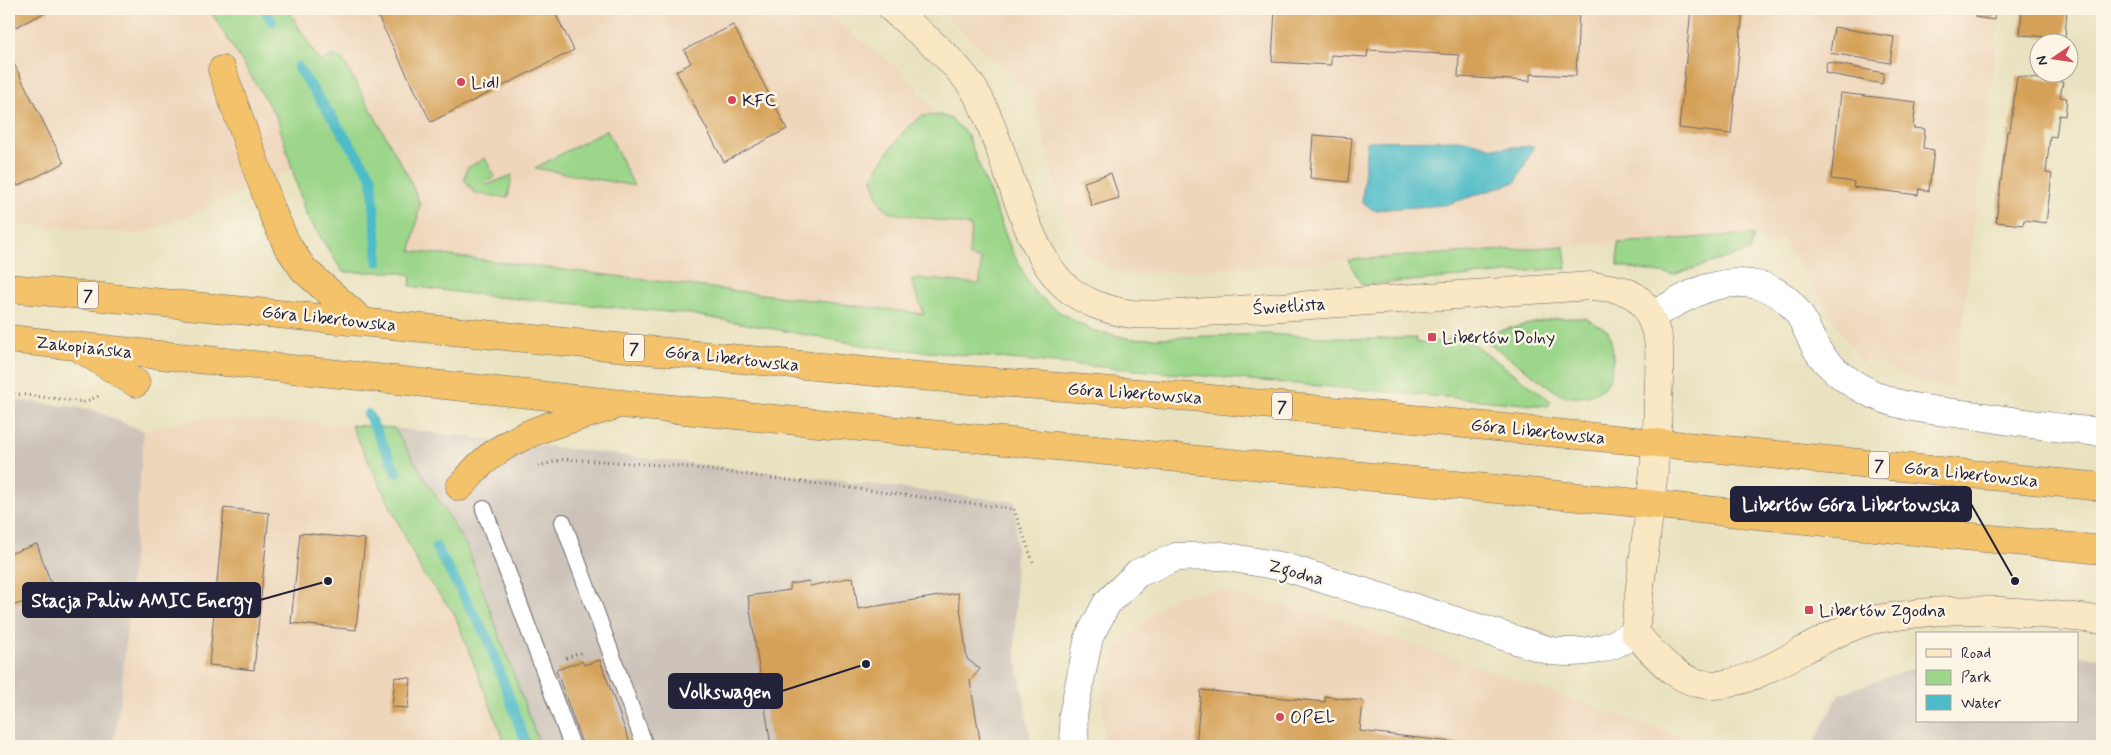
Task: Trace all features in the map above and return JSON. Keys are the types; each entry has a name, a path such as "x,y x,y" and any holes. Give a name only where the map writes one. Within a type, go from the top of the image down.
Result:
{"highway":[{"path":"222,70 273,214 287,245 304,270 362,321"},
{"name":"Góra Libertowska","path":"9,288 906,375 1191,397 2102,487"},
{"name":"Zakopiańska","path":"9,339 622,404"},
{"path":"76,346 136,383"},
{"path":"460,487 480,464 506,445 536,430 622,404 2102,550"}],"street":[{"name":"Świetlista","path":"892,9 967,79 991,124 1040,251 1053,273 1066,287 1096,305 1131,314 1177,314 1591,286 1623,290 1634,295 1642,303 1650,316 1658,339 1659,352 1656,443 1650,505"},
{"path":"1650,316 1706,288 1733,282 1749,282 1774,290 1784,296 1799,314 1818,352 1828,364 1840,376 1879,397 1931,409 2102,432"},
{"path":"1650,505 1635,633 1662,662 1678,675 1697,683 1714,685 1731,683 1772,666 1825,638 1867,621 1902,615 1928,611 1994,610 2102,620"},
{"name":"Zgodna","path":"1075,746 1073,715 1089,636 1107,603 1138,573 1176,557 1222,556 1285,567 1551,651 1589,652 1621,642 1635,633"}],"lane":[{"path":"484,509 572,746"},
{"path":"563,522 645,746"}],"path":[{"path":"9,392 84,402 136,383"},
{"path":"536,467 565,459 678,466 1014,509 1034,562"},
{"path":"543,667 607,642"}],"shaded area":[{"path":"9,9 209,9 277,118 292,169 158,228 136,234 9,223"},
{"path":"288,9 820,9 898,68 951,129 988,196 993,330 399,252"},
{"path":"938,9 2000,9 1955,389 1913,379 1867,358 1862,364 1781,238 1770,249 1754,234 1123,275 1086,255 1058,197 1033,95"},
{"path":"9,399 90,409 144,431 122,686 113,746 9,746"},
{"path":"199,418 351,425 423,574 454,613 506,746 113,746 122,686 144,431"},
{"path":"394,428 1016,502 1015,650 1032,746 540,746 467,547"},
{"path":"1214,590 1329,616 1707,746 1104,746 1103,689 1115,654 1144,621 1174,596"},
{"path":"2078,656 2102,658 2102,746 1812,746 1839,694 1916,667 1916,722 2078,722"}],"green space":[{"path":"209,9 288,9 320,62 333,55 343,60 408,176 420,204 411,251 924,314 911,280 917,278 980,284 981,259 969,257 971,226 888,212 879,201 872,179 879,165 903,132 922,116 940,115 951,119 967,134 1011,249 1034,292 1058,311 1091,330 1132,339 1264,334 1363,339 1416,338 1417,343 1448,341 1448,338 1465,338 1551,401 1548,406 873,347 690,314 486,296 410,286 411,275 396,272 343,272 306,215 277,118"},
{"path":"606,130 634,186 535,168"},
{"path":"485,158 495,177 485,183 487,185 512,175 508,198 474,193 464,179 467,168"},
{"path":"1754,234 1750,251 1672,275 1618,266 1618,243"},
{"path":"1564,246 1567,268 1362,285 1348,260"},
{"path":"1557,318 1585,318 1608,331 1612,346 1612,371 1608,382 1591,395 1578,397 1562,396 1478,335"},
{"path":"351,425 394,428 467,547 540,746 506,746 454,613 423,574"}],"water":[{"path":"1465,140 1493,148 1534,146 1516,182 1445,205 1373,210 1362,202 1367,141"}],"building":[{"path":"9,9 52,9 14,28 13,35 9,37"},
{"name":"Lidl","path":"374,9 553,9 574,50 431,122"},
{"path":"1275,9 1579,9 1576,76 1530,74 1530,81 1458,77 1459,55 1368,50 1367,57 1331,55 1331,65 1272,62"},
{"path":"1691,9 1743,9 1731,134 1679,128"},
{"path":"1977,9 1995,9 1994,20 1975,17"},
{"path":"2022,9 2067,9 2065,32 2028,32 2028,36 2020,35"},
{"name":"KFC","path":"733,25 787,129 724,162 676,71 691,63 684,50"},
{"path":"1834,27 1894,37 1890,63 1830,53"},
{"path":"9,54 64,163 18,186 9,169"},
{"path":"1827,62 1884,73 1882,84 1825,73"},
{"path":"2017,76 2028,77 2028,82 2063,82 2060,97 2067,98 2065,116 2059,115 2056,137 2050,136 2046,173 2052,174 2046,223 2024,220 2023,225 1996,222 2007,131 2010,131"},
{"path":"1841,93 1916,102 1913,128 1925,129 1923,148 1934,150 1929,191 1919,189 1918,195 1853,187 1854,182 1831,179"},
{"path":"1313,135 1352,138 1348,182 1310,178"},
{"path":"1111,173 1119,198 1092,206 1084,182"},
{"path":"224,508 269,513 254,670 209,665"},
{"path":"300,533 365,539 356,630 291,623"},
{"path":"37,544 54,592 9,607 9,554"},
{"path":"853,577 858,609 958,593 967,659 980,669 970,681 981,746 771,746 748,596 790,590 790,584 809,581 810,586"},
{"path":"600,660 631,746 583,746 556,670 582,661 584,665"},
{"path":"395,677 411,678 408,708 392,707"},
{"name":"OPEL","path":"1201,690 1325,702 1325,696 1363,701 1360,731 1485,746 1196,746"}],"waterway":[{"path":"264,9 272,21"},
{"path":"298,67 372,177 378,262"},
{"path":"368,414 397,473"},
{"path":"436,547 488,639 527,746"}],"place":[{"name":"Lidl","path":"461,82"},
{"name":"KFC","path":"732,100"},
{"name":"Libertów Dolny","path":"1432,337"},
{"name":"Stacja Paliw AMIC Energy","path":"328,581"},
{"name":"Libertów Góra Libertowska","path":"2015,581"},
{"name":"Libertów Zgodna","path":"1809,610"},
{"name":"Volkswagen","path":"866,664"},
{"name":"OPEL","path":"1280,717"}]}
